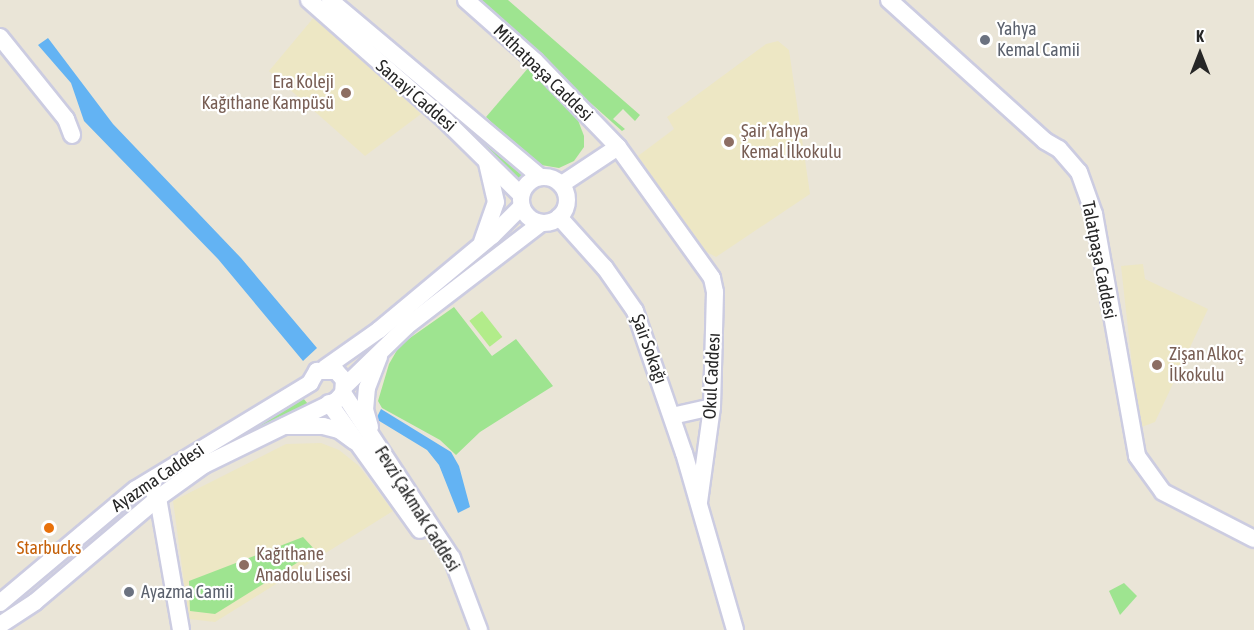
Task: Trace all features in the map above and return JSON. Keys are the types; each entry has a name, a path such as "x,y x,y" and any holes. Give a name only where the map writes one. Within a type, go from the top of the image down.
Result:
{"main road":[{"name":"Sanayi Caddesi","path":"309,0 485,160 521,201"},
{"name":"Sanayi Caddesi","path":"330,0 540,177"},
{"name":"Mithatpaşa Caddesi","path":"466,0 535,62 618,147"},
{"name":"Talatpaşa Caddesi","path":"889,0 1036,134 1059,149 1079,172 1094,214 1137,456 1163,492 1254,539"},
{"path":"0,37 66,119 72,135 54,122 0,54"},
{"path":"562,184 618,147"},
{"name":"Okul Caddesı","path":"618,147 712,278 715,292 712,407 699,502 735,630"},
{"path":"480,246 496,202 485,160"},
{"path":"542,223 530,218 521,201 527,183 540,177 562,184"},
{"path":"310,382 315,399 328,403 344,390 407,326 542,223 560,217 567,201 562,184"},
{"name":"Ayazma Caddesi","path":"0,603 90,526 146,482 310,382 317,371 325,368 480,246 521,201"},
{"name":"Şair Sokağı","path":"560,217 633,306 672,416 699,502"},
{"path":"369,445 365,410 367,388 381,351"},
{"path":"325,368 336,371 344,390"},
{"name":"Fevzi Çakmak Caddesi","path":"344,390 369,445 442,563 468,630"},
{"name":"Ayazma Caddesi","path":"0,625 65,576 158,498 204,465 328,403"},
{"name":"Fevzi Çakmak Caddesi","path":"328,403 369,445 452,558 478,630"},
{"path":"672,416 712,407"},
{"path":"278,426 323,426 339,430 369,445"},
{"path":"146,482 158,498 181,630"},
{"path":"65,576 71,560 94,538 90,526"}],"shaded area":[{"name":"Era Koleji Kağıthane Kampüsü","path":"315,16 421,114 365,156 269,71"},
{"name":"Şair Yahya Kemal İlkokulu","path":"778,41 789,50 810,194 716,257 703,250 638,156 674,129 667,117 766,44"},
{"name":"Zişan Alkoç İlkokulu","path":"1143,264 1145,279 1208,309 1155,422 1139,428 1121,266"},
{"name":"Kağıthane Anadolu Lisesi","path":"321,443 339,450 359,466 393,511 215,622 189,619 173,501 286,444"}],"green space":[{"path":"475,0 508,0 640,115 635,121 623,109 613,119 625,129 622,131"},
{"path":"529,67 576,115 584,136 584,147 574,161 559,168 535,164 486,117"},
{"path":"479,136 528,178 521,187 475,139"},
{"path":"454,307 492,356 516,339 553,386 480,432 456,455 440,440 382,408 378,401 389,364 400,345"},
{"path":"482,311 502,337 490,347 469,321"},
{"path":"303,398 308,404 246,434 245,432"},
{"path":"303,537 316,551 215,614 190,611 189,581"},
{"path":"1124,583 1137,596 1120,615 1109,591"}],"water":[{"path":"48,38 113,124 241,258 317,348 303,361 218,259 84,121 71,83 38,45"},
{"path":"381,409 451,452 459,466 470,507 458,513 439,465 427,450 376,419"}],"place":[{"name":"Yahya Kemal Camii","path":"985,40"},
{"name":"Era Koleji Kağıthane Kampüsü","path":"346,93"},
{"name":"Şair Yahya Kemal İlkokulu","path":"729,142"},
{"name":"Zişan Alkoç İlkokulu","path":"1157,365"},
{"name":"Starbucks","path":"49,528"},
{"name":"Kağıthane Anadolu Lisesi","path":"244,565"},
{"name":"Ayazma Camii","path":"129,592"}]}
